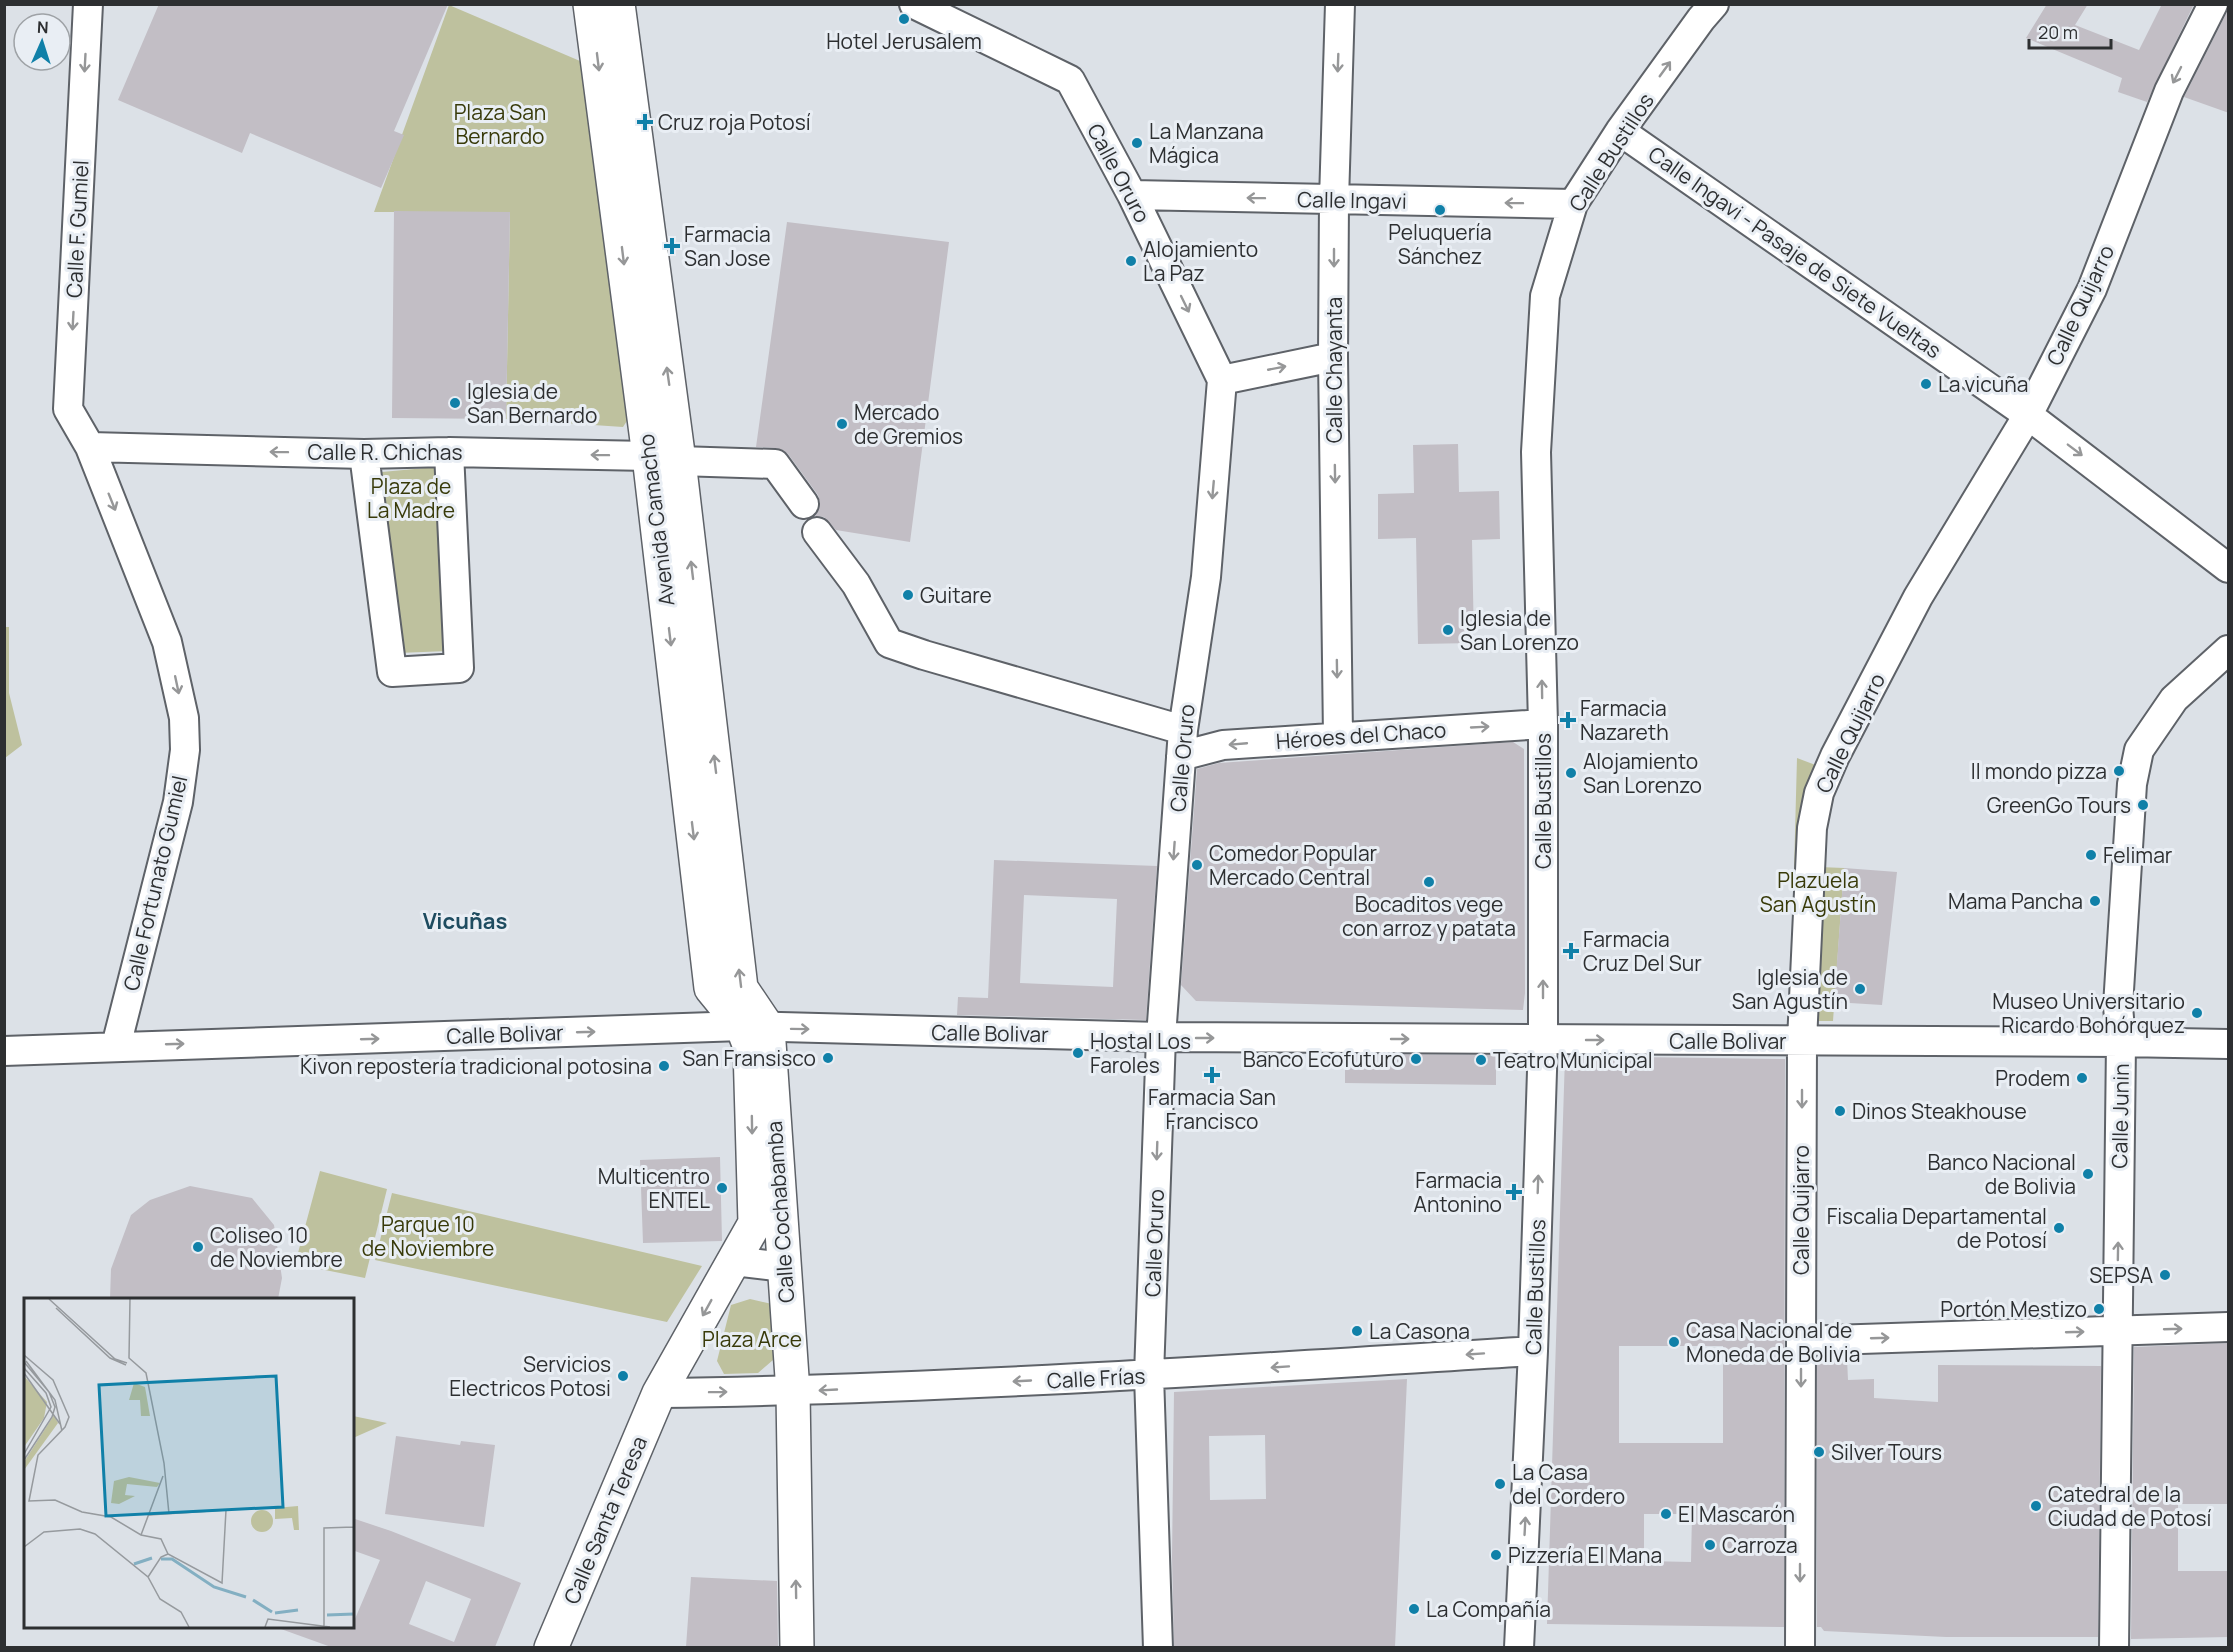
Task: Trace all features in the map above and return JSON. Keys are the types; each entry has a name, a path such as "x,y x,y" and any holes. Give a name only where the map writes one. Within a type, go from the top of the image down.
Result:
{"main road":[{"name":"Avenida Camacho","path":"590,4 664,458 741,988 755,1027"},
{"name":"Avenida Camacho","path":"618,4 664,458"},
{"name":"Calle Cochabamba","path":"659,1393 755,1223 750,1047 755,1027"},
{"name":"Calle Cochabamba","path":"755,1027 784,1267 793,1392 797,1647"},
{"name":"Calle Santa Teresa","path":"551,1647 659,1393"}],"street":[{"name":"Calle F. Gumiel","path":"88,4 68,409 90,447"},
{"name":"Calle Oruro","path":"914,4 1070,80 1132,195 1222,380 1206,577 1182,743 1161,1037 1149,1375 1158,1647"},
{"name":"Calle Chayanta","path":"1338,736 1333,357 1334,200 1340,4"},
{"name":"Calle Bustillos","path":"1519,1647 1533,1351 1543,1040 1543,724 1536,452 1545,296 1572,204 1620,131 1714,4"},
{"name":"Calle Quijarro","path":"1800,1647 1802,1041 1812,828 1819,793 1835,756 1918,597 2028,415 2092,289 2169,91 2213,4"},
{"name":"Calle Ingavi - Pasaje de Siete Vueltas","path":"1620,131 2028,415 2229,568"},
{"name":"Calle Ingavi","path":"1132,195 1572,204"},
{"path":"1222,380 1333,357"},
{"name":"Calle R. Chichas","path":"90,447 364,454 449,452 664,458 775,464 804,504"},
{"name":"Calle Fortunato Gumiel","path":"90,447 168,642 184,718 184,750 178,802 116,1046"},
{"path":"364,454 392,672 459,668 449,452"},
{"path":"817,532 856,584 889,643 1182,743"},
{"name":"Calle Junin","path":"2114,1647 2121,1042 2118,1006 2132,784 2139,750 2174,699 2229,650"},
{"name":"Héroes del Chaco","path":"1182,743 1223,745 1543,724"},
{"name":"Calle Bolivar","path":"4,1051 755,1027 1161,1037 2229,1044"},
{"path":"734,1261 784,1267"},
{"path":"1801,1341 2229,1327"},
{"name":"Calle Frías","path":"659,1393 793,1392 1149,1375 1533,1351"}],"green space":[{"name":"Plaza San Bernardo","path":"449,5 580,61 632,413 623,427 506,419 510,212 374,212"},
{"name":"Plaza de La Madre","path":"436,467 448,651 398,653 382,472"},
{"path":"5,627 9,627 9,693 22,745 5,758"},
{"name":"Plazuela San Agustín","path":"1797,758 1834,772 1819,867 1844,868 1833,1021 1790,1021"},
{"path":"320,1171 387,1189 365,1278 295,1264"},
{"name":"Parque 10 de Noviembre","path":"392,1193 702,1266 667,1322 375,1260"},
{"name":"Plaza Arce","path":"750,1299 772,1304 780,1354 758,1373 724,1374 717,1361 731,1305"},
{"path":"354,1416 387,1423 354,1438"}],"building":[{"path":"159,4 448,4 394,131 404,135 381,188 250,133 242,153 118,100"},
{"path":"2047,4 2088,4 2075,25 2139,50 2162,4 2194,4 2147,102 2118,92 2122,78 2026,38"},
{"path":"2229,8 2229,113 2184,97"},
{"path":"394,211 510,212 506,419 392,418"},
{"name":"Mercado de Gremios","path":"787,222 949,242 910,542 836,530 824,517 815,516 820,503 818,495 788,454 776,448 756,447"},
{"path":"1458,444 1459,492 1499,491 1500,539 1472,540 1474,643 1418,644 1416,538 1378,539 1378,494 1414,493 1413,445"},
{"path":"1513,742 1524,749 1525,993 1523,1010 1196,1001 1181,985 1197,769 1219,763"},
{"path":"994,860 1157,866 1146,1020 957,1015 958,997 988,998","holes":["1024,895 1117,899 1113,987 1020,983"]},
{"path":"1844,868 1897,872 1882,1005 1834,1002"},
{"path":"1345,1054 1496,1055 1496,1085 1345,1083"},
{"name":"Casa Nacional de Moneda de Bolivia","path":"1565,1056 1785,1059 1784,1627 1547,1624","holes":["1619,1346 1723,1346 1723,1443 1619,1443","1644,1514 1692,1514 1691,1562 1644,1561"]},
{"path":"720,1157 722,1241 643,1243 640,1160"},
{"name":"Coliseo 10 de Noviembre","path":"190,1186 252,1198 274,1225 282,1278 278,1298 110,1298 111,1269 131,1215 150,1200"},
{"path":"2229,1343 2229,1504 2178,1504 2178,1571 2229,1571 2229,1637 2131,1639 2134,1347"},
{"path":"1817,1359 1847,1359 1848,1380 1874,1379 1874,1398 1938,1402 1938,1365 2101,1366 2098,1637 1946,1637 1824,1631 1821,1627 1817,1627"},
{"path":"1407,1379 1395,1647 1174,1647 1172,1557 1174,1392","holes":["1265,1435 1266,1499 1210,1500 1209,1436"]},
{"path":"396,1436 460,1445 461,1441 495,1445 484,1527 385,1514"},
{"path":"354,1519 521,1583 495,1647 331,1647 281,1629 354,1628 354,1621 380,1560 354,1551","holes":["426,1581 471,1599 454,1642 409,1624"]},
{"path":"691,1577 777,1581 778,1647 686,1647"}],"place":[{"name":"Hotel Jerusalem","path":"904,19"},
{"name":"Cruz roja Potosí","path":"645,122"},
{"name":"La Manzana Mágica","path":"1137,143"},
{"name":"Peluquería Sánchez","path":"1440,210"},
{"name":"Farmacia San Jose","path":"672,246"},
{"name":"Alojamiento La Paz","path":"1131,261"},
{"name":"La vicuña","path":"1926,384"},
{"name":"Iglesia de San Bernardo","path":"455,403"},
{"name":"Mercado de Gremios","path":"842,424"},
{"name":"Guitare","path":"908,595"},
{"name":"Iglesia de San Lorenzo","path":"1448,630"},
{"name":"Farmacia Nazareth","path":"1568,720"},
{"name":"Il mondo pizza","path":"2119,771"},
{"name":"Alojamiento San Lorenzo","path":"1571,773"},
{"name":"GreenGo Tours","path":"2143,805"},
{"name":"Felimar","path":"2091,855"},
{"name":"Comedor Popular Mercado Central","path":"1197,865"},
{"name":"Bocaditos vege con arroz y patata","path":"1429,882"},
{"name":"Mama Pancha","path":"2095,901"},
{"name":"Farmacia Cruz Del Sur","path":"1571,951"},
{"name":"Iglesia de San Agustín","path":"1860,989"},
{"name":"Museo Universitario Ricardo Bohórquez","path":"2197,1013"},
{"name":"Hostal Los Faroles","path":"1078,1053"},
{"name":"San Fransisco","path":"828,1058"},
{"name":"Banco Ecofuturo","path":"1416,1059"},
{"name":"Teatro Municipal","path":"1481,1060"},
{"name":"Kivon repostería tradicional potosina","path":"664,1066"},
{"name":"Farmacia San Francisco","path":"1212,1075"},
{"name":"Prodem","path":"2082,1078"},
{"name":"Dinos Steakhouse","path":"1840,1111"},
{"name":"Banco Nacional de Bolivia","path":"2088,1174"},
{"name":"Multicentro ENTEL","path":"722,1188"},
{"name":"Farmacia Antonino","path":"1514,1192"},
{"name":"Fiscalia Departamental de Potosí","path":"2059,1228"},
{"name":"Coliseo 10 de Noviembre","path":"198,1247"},
{"name":"SEPSA","path":"2165,1275"},
{"name":"Portón Mestizo","path":"2099,1309"},
{"name":"La Casona","path":"1357,1331"},
{"name":"Casa Nacional de Moneda de Bolivia","path":"1674,1342"},
{"name":"Servicios Electricos Potosi","path":"623,1376"},
{"name":"Silver Tours","path":"1819,1452"},
{"name":"La Casa del Cordero","path":"1500,1484"},
{"name":"Catedral de la Ciudad de Potosí","path":"2036,1506"},
{"name":"El Mascarón","path":"1666,1514"},
{"name":"Carroza","path":"1710,1545"},
{"name":"Pizzería El Mana","path":"1496,1555"},
{"name":"La Compañía","path":"1414,1609"}],"district":[{"name":"Vicuñas","path":"465,921"}]}
